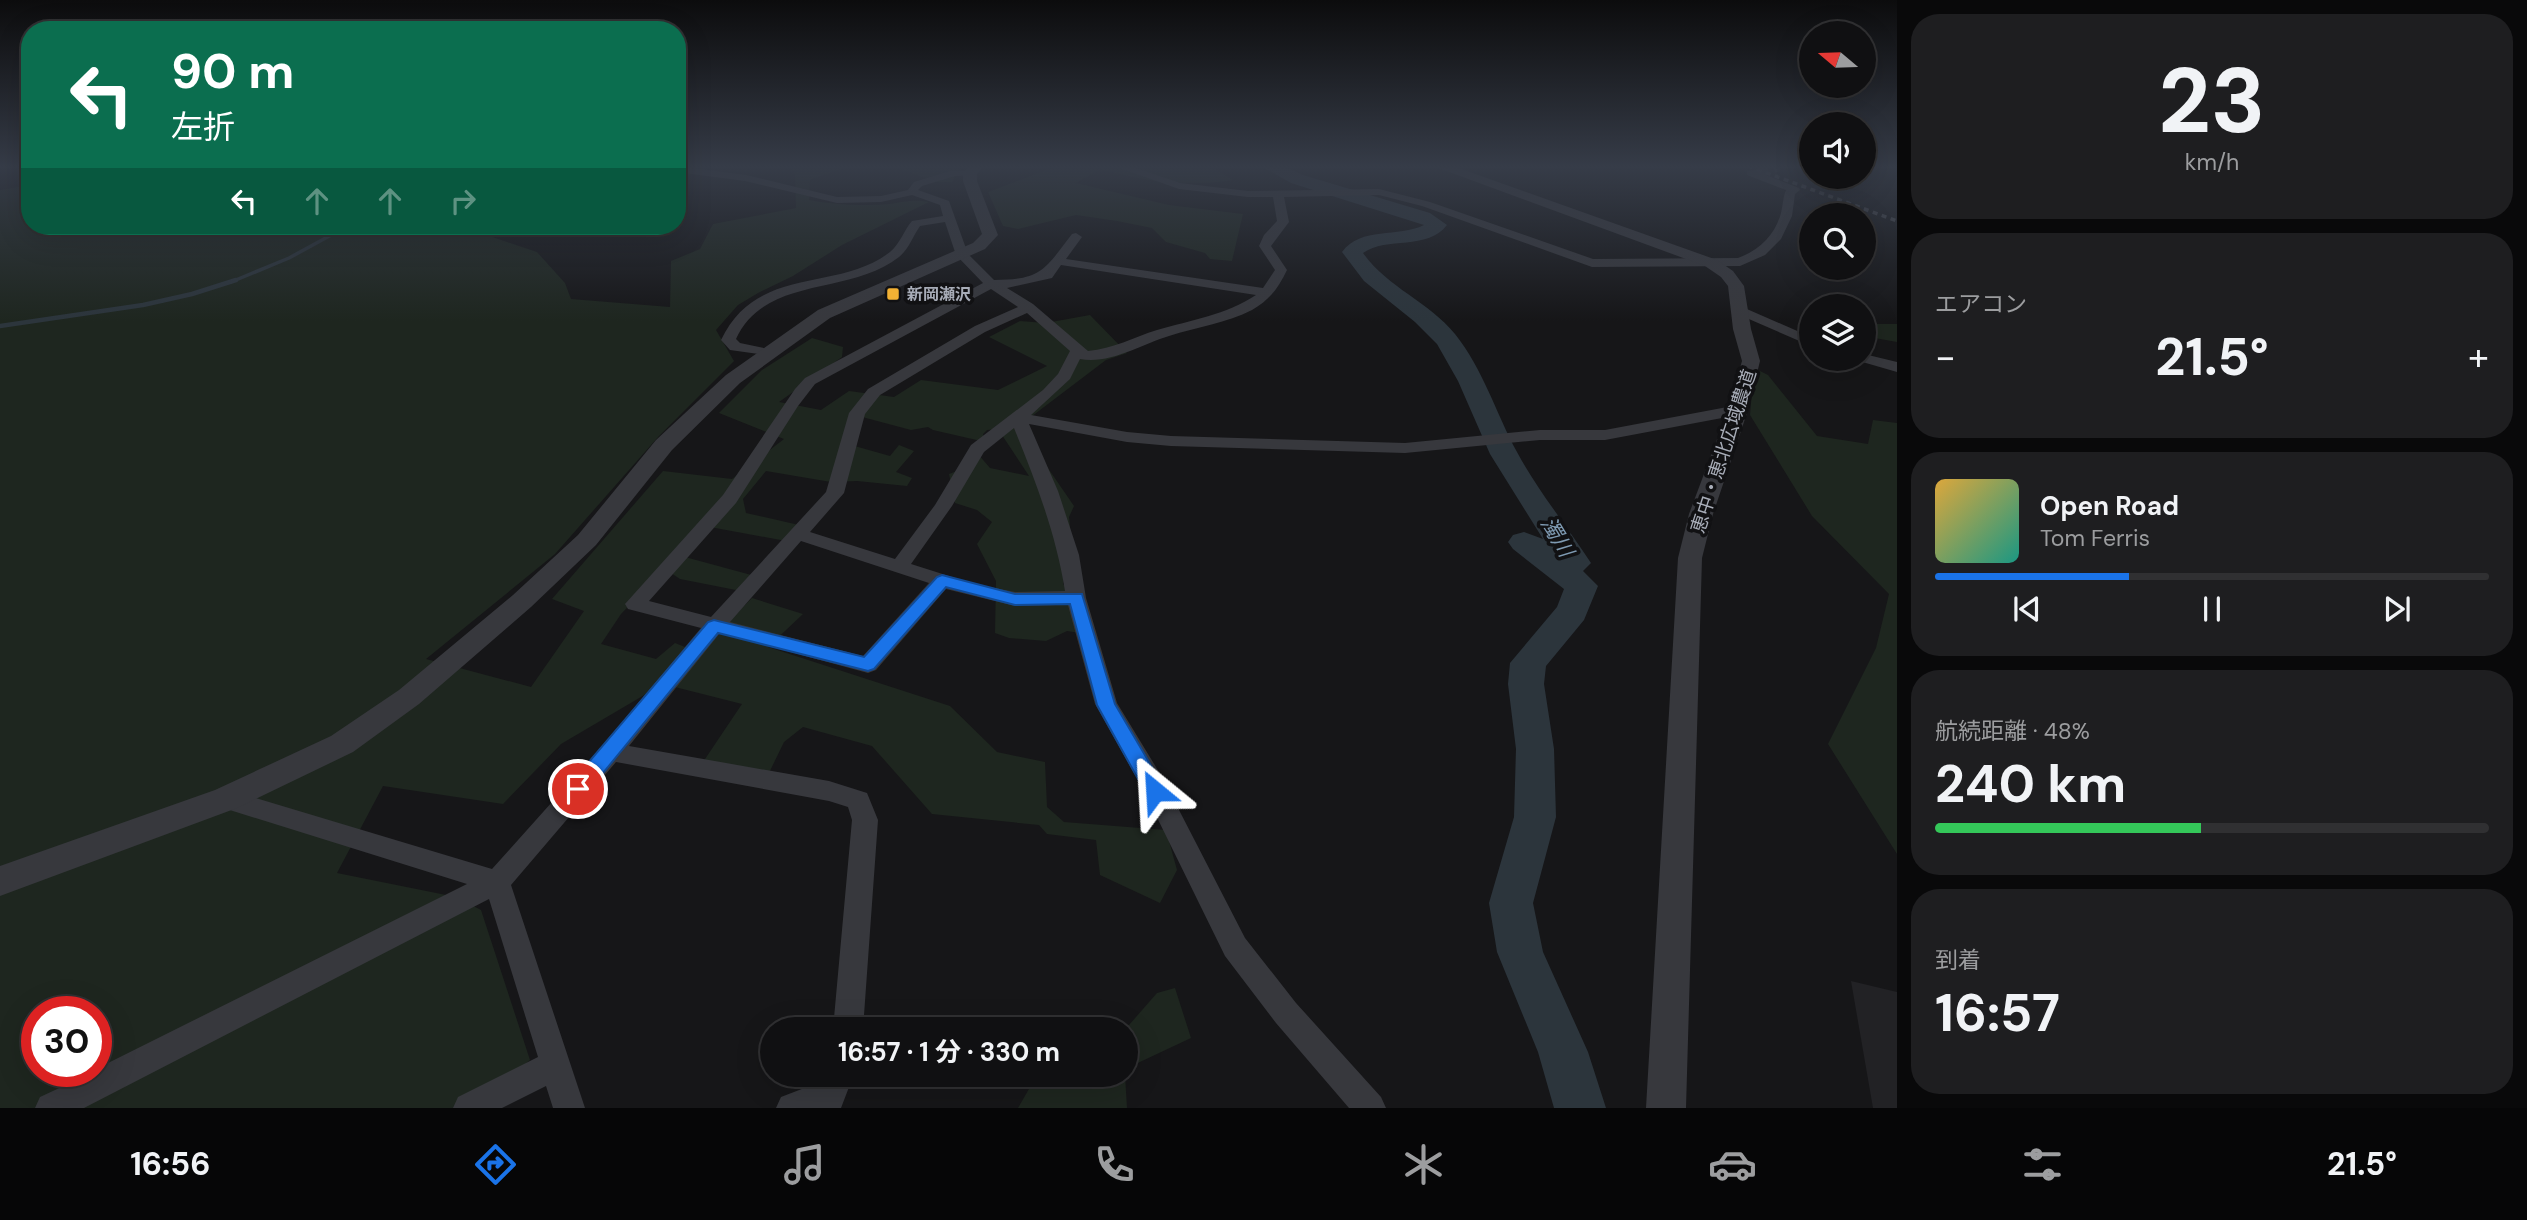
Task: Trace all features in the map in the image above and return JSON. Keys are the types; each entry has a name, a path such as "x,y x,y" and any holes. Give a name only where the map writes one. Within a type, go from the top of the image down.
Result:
{"street":[{"path":"768,353 735,347 728,340 737,322 756,305 790,291 855,273 893,256 902,248 907,234 916,223 951,218 962,255 991,284 1028,307 1077,351 1085,356 1095,356 1124,349 1161,333 1229,314 1267,293 1278,282 1282,270 1265,246 1268,238 1283,222 1282,218"},
{"path":"0,881 226,799 342,744 409,697 522,601 587,540 664,445 733,379 824,314 979,246 990,235 987,218"},
{"path":"1465,218 1592,263 1740,262 1758,257 1774,241 1785,218"},
{"name":"恵中・恵北広域農道","path":"1584,218 1711,263 1727,274 1736,286 1751,361 1738,410 1700,514 1690,558 1665,1108"},
{"path":"942,581 868,665 635,604 740,486 781,424 795,397 810,382 991,284 1011,284 1047,275 1076,237"},
{"path":"1128,272 1136,259"},
{"path":"1057,261 1267,293"},
{"path":"51,1108 497,882 611,752 714,626 835,493 857,413 864,401 874,392 980,329 1028,307"},
{"path":"1740,310 1799,337"},
{"path":"898,568 943,506 977,449 1065,376 1077,351"},
{"path":"1876,361 1897,367"},
{"path":"1018,417 1127,437 1171,441 1405,448 1540,435 1605,435 1738,410"},
{"path":"1018,417 1049,491 1069,555 1076,598 1106,705 1153,784 1236,947 1286,1013 1370,1108"},
{"path":"798,534 898,568 1015,599 1076,598"},
{"path":"611,752 829,791 858,800 865,820 849,1017"},
{"path":"226,799 497,882"},
{"path":"497,882 569,1108"},
{"path":"468,1108 555,1065"},
{"path":"792,1108 831,1092"}],"shaded area":[{"path":"0,218 21,218 21,235 487,235 537,252 565,283 571,299 670,307 671,261 700,249 713,224 746,218 897,218 842,245 793,276 738,305 716,330 734,361 659,436 555,554 426,659 531,687 584,611 552,599 663,471 732,479 784,439 719,413 762,370 812,338 843,347 842,357 779,402 821,410 849,391 894,397 921,380 998,390 1047,366 989,337 1020,321 1046,323 1090,315 1127,353 1106,360 1019,426 1074,506 1069,517 1072,545 1063,584 1090,612 1093,635 1067,631 1046,641 1009,638 995,633 996,581 977,544 992,522 977,510 955,503 949,474 973,465 978,454 990,468 1029,476 998,429 987,430 983,434 985,441 981,441 928,427 911,430 851,414 844,443 890,456 899,445 914,451 896,472 912,478 907,486 857,481 831,482 766,471 743,499 746,513 799,525 786,541 710,527 685,557 755,576 741,591 680,579 665,569 621,614 601,644 656,659 675,643 690,649 714,636 752,598 803,614 768,647 950,706 997,752 1045,762 1047,807 1064,822 1166,830 1177,870 1160,903 1100,875 1096,840 1047,834 1039,825 932,814 872,746 803,727 784,742 768,775 703,762 742,704 663,684 561,744 503,804 383,786 337,873 456,897 481,910 530,1060 472,1108 0,1108"},
{"path":"999,218 1065,218 1018,229 1003,226"},
{"path":"1094,218 1242,218 1232,261 1210,259 1205,253 1166,242 1152,228"},
{"path":"1876,324 1897,324 1897,342 1876,338"},
{"path":"1754,368 1768,375 1817,436 1868,444 1873,420 1897,423 1897,854 1828,744 1876,648 1889,594 1812,516 1750,415"},
{"path":"1851,981 1897,992 1897,1108 1873,1108"},
{"path":"1175,988 1191,1038 1138,1063 1136,1017 1157,993"},
{"path":"1030,1087 1126,1087 1127,1108 1018,1108"}],"waterway":[{"name":"濁川","path":"1424,218 1437,225 1418,234 1372,241 1352,252 1372,277 1435,327 1455,352 1504,454 1575,563 1524,542 1582,586 1572,612 1528,663 1526,684 1535,749 1535,817 1511,903 1520,952 1563,1052 1580,1108"},
{"path":"235,280 289,258 331,235"},
{"path":"0,326 143,305 235,280"},
{"path":"231,282 235,280"}],"railway":[{"path":"1888,218 1897,221"}],"place":[{"name":"新岡瀬沢","path":"893,294"}],"route":[{"path":"578,789 714,626 868,665 942,581 1015,599 1076,598 1106,705 1155,791"}]}
